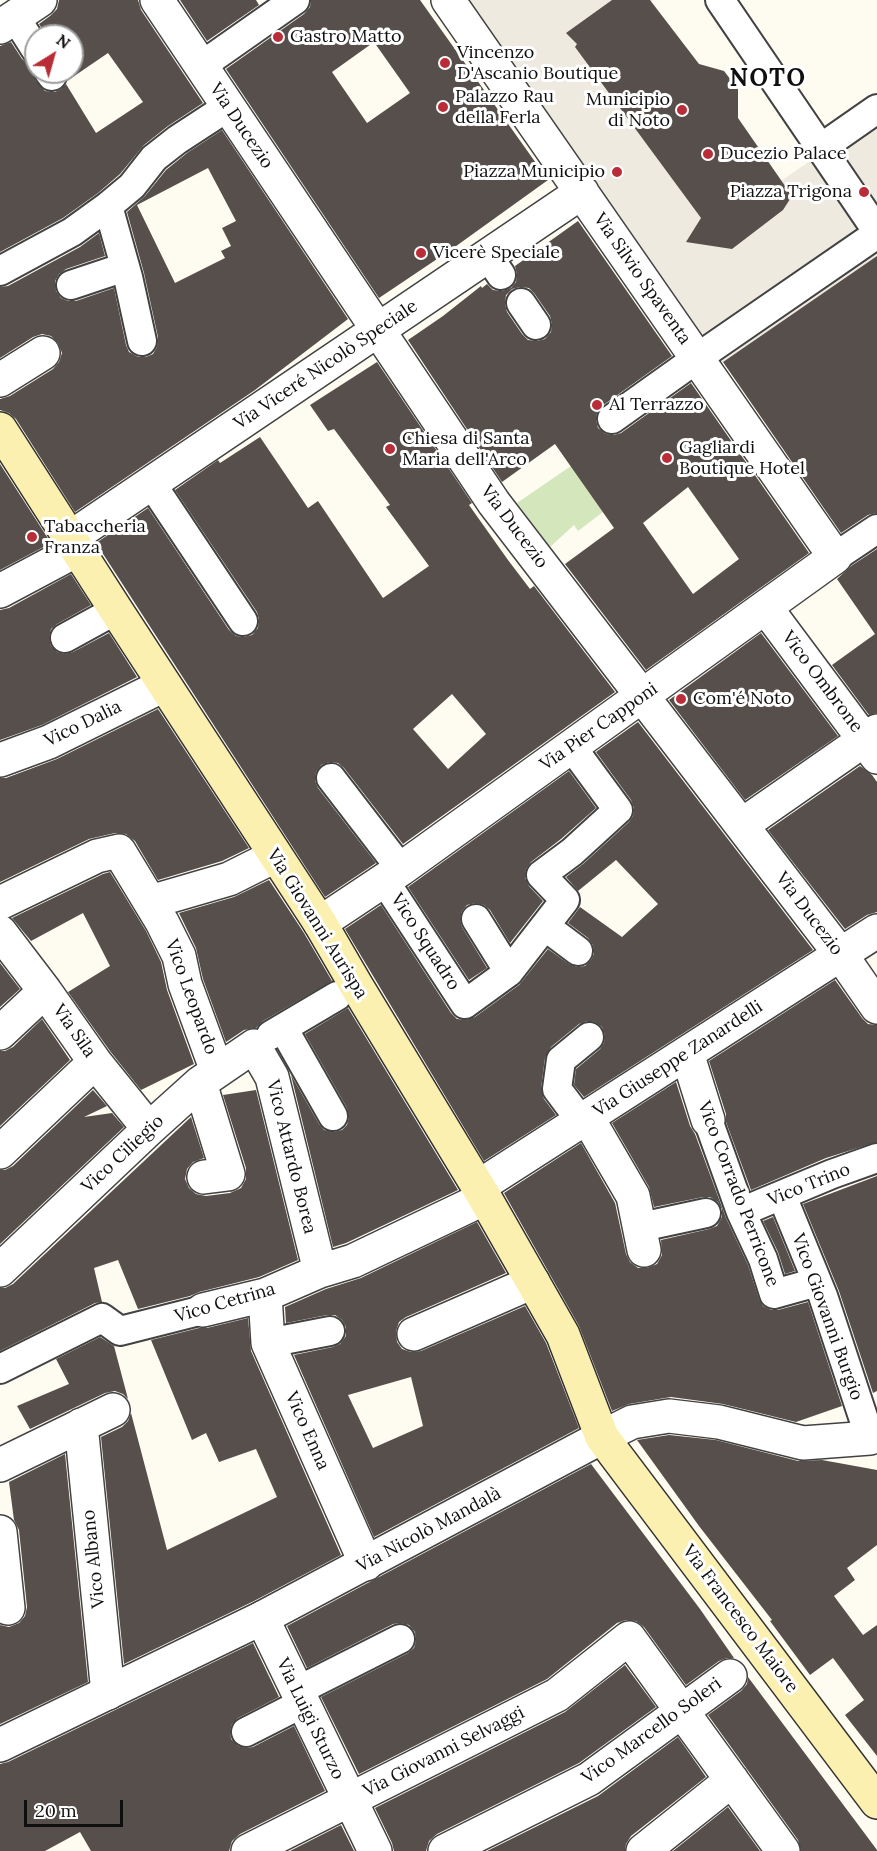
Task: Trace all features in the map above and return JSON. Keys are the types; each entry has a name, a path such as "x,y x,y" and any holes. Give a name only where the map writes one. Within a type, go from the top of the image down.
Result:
{"main road":[{"name":"Via Giovanni Aurispa","path":"0,429 320,923 482,1192 564,1335 602,1437"},
{"name":"Via Francesco Maiore","path":"602,1437 877,1802"}],"street":[{"name":"Via Ducezio","path":"157,0 494,503 841,955 877,1007"},
{"path":"201,66 295,0"},
{"name":"Via Silvio Spaventa","path":"448,0 835,557"},
{"path":"612,418 877,232 720,0"},
{"path":"0,271 72,232 132,186 154,158 229,106"},
{"path":"821,148 877,109"},
{"name":"Via Viceré Nicolò Speciale","path":"0,591 74,544 151,483 377,330 495,266 582,192"},
{"path":"108,206 142,340"},
{"path":"70,285 125,267"},
{"path":"520,303 536,326"},
{"path":"0,380 43,353"},
{"path":"151,483 243,621"},
{"name":"Via Pier Capponi","path":"320,923 393,874 877,529"},
{"name":"Vico Ombrone","path":"766,608 873,742"},
{"path":"65,638 116,610"},
{"name":"Vico Dalia","path":"0,760 49,742 164,684"},
{"path":"741,825 873,742"},
{"name":"Vico Squadro","path":"393,874 465,1004 509,972 565,900 541,875 572,852 618,810 571,746"},
{"path":"332,778 393,874"},
{"name":"Vico Leopardo","path":"0,903 97,856 119,851 162,922 179,956 209,1077 228,1174 204,1177"},
{"path":"150,902 230,879 276,856"},
{"path":"476,919 509,972"},
{"path":"546,927 578,951"},
{"name":"Via Giuseppe Zanardelli","path":"482,1192 584,1119 877,931"},
{"name":"Via Sila","path":"0,932 95,1062 148,1129"},
{"path":"0,1033 45,991"},
{"name":"Vico Ciliegio","path":"0,1270 148,1129 209,1077 269,1036 336,996"},
{"path":"269,1036 333,1116"},
{"name":"Vico Attardo Borea","path":"269,1036 272,1077 320,1271"},
{"path":"589,1036 561,1060 556,1089 584,1119 633,1196 642,1238 706,1213"},
{"name":"Vico Corrado Perricone","path":"687,1053 741,1212 763,1259 774,1294 817,1282"},
{"path":"0,1152 95,1062"},
{"name":"Vico Trino","path":"741,1212 832,1173 877,1158"},
{"name":"Vico Cetrina","path":"0,1369 102,1318 120,1331 265,1295 320,1271 353,1261 482,1192"},
{"name":"Vico Giovanni Burgio","path":"782,1196 817,1282 874,1437"},
{"path":"414,1334 533,1282"},
{"name":"Vico Enna","path":"265,1295 267,1343 366,1564"},
{"path":"267,1343 330,1331"},
{"path":"0,1464 112,1410"},
{"name":"Via Nicolò Mandalà","path":"0,1745 262,1618 632,1422 669,1416 719,1422 803,1443 874,1437"},
{"name":"Vico Albano","path":"81,1425 108,1693"},
{"path":"0,1532 8,1608"},
{"name":"Via Luigi Sturzo","path":"262,1618 375,1851"},
{"name":"Via Giovanni Selvaggi","path":"248,1851 557,1695 629,1638 682,1710"},
{"path":"246,1732 300,1697 400,1639"},
{"name":"Vico Marcello Soleri","path":"445,1851 589,1779 730,1676"},
{"path":"682,1710 783,1851"},
{"path":"643,1851 732,1779"}],"green space":[{"path":"571,466 603,512 578,531 574,525 550,547 517,503"}],"shaded area":[{"name":"Piazza Municipio","path":"448,0 653,0 591,43 588,65 701,218 756,198 823,152 877,109 877,256 707,373"}],"building":[{"path":"59,0 138,0 141,10 203,103 144,145 120,174 98,193 63,218 0,252 0,46 11,42 24,61 24,84 39,84 45,91 55,92 66,84 96,133 143,102 108,53 84,69 84,24 39,24 57,9"},
{"path":"180,0 256,0 259,5 207,41"},
{"name":"Palazzo Rau della Ferla","path":"311,0 420,0 548,180 379,298 226,69 304,14 310,7","holes":["374,42 410,93 367,123 332,72"]},
{"name":"Ducezio Palace","path":"612,0 650,0 699,64 724,71 738,89 738,118 792,196 783,210 732,249 686,242 701,218 575,47 577,44 566,33"},
{"path":"222,130 348,319 255,390 75,512 16,419 0,410 0,399 10,396 53,369 62,353 58,343 51,336 42,334 33,337 0,358 0,287 8,286 80,247 99,233 105,256 66,269 59,274 55,281 56,291 61,298 76,301 114,288 129,352 138,357 153,354 157,347 158,337 144,273 127,212 145,196 166,170","holes":["208,168 236,221 222,228 231,246 221,251 225,258 175,283 137,205"]},
{"path":"578,221 672,356 602,406 597,413 598,428 606,434 621,433 691,383 809,553 646,670 565,564 614,528 555,444 502,482 408,340 481,286 482,288 487,284 493,290 502,291 511,288 516,282 515,266","holes":["529,288 550,316 551,332 545,339 528,340 507,312 506,295 512,289","688,487 739,559 693,594 643,523"]},
{"path":"877,256 877,513 868,515 841,533 723,362"},
{"path":"377,362 472,503 469,505 508,560 530,589 534,586 615,692 403,844 344,768 338,763 329,762 321,765 316,772 315,781 318,788 376,863 325,897 96,543 148,508 229,630 236,636 252,635 258,628 257,612 175,490 218,460 220,463 260,437 308,508 318,501 383,598 429,566 386,507 390,505 334,429 328,431 310,405","holes":["452,694 486,734 448,769 413,729"]},
{"path":"0,464 51,543 0,570"},
{"path":"877,549 877,713 869,715 832,665 875,634 837,579 851,566"},
{"path":"71,574 91,605 51,629 49,638 51,646 57,652 65,654 109,633 137,677 42,725 0,740 0,610 9,608"},
{"path":"761,633 838,736 745,800 669,700"},
{"path":"158,709 249,848 222,861 158,880 135,841 126,834 115,833 89,839 0,882 0,778 6,778 57,759"},
{"path":"638,722 813,950 584,1097 574,1085 576,1069 600,1049 605,1035 602,1027 595,1022 587,1021 579,1024 551,1047 545,1058 541,1088 544,1099 556,1115 484,1161 345,929 381,905 457,1019 466,1020 475,1017 519,985 548,949 569,964 577,967 585,966 594,954 593,945 588,938 568,923 580,907 622,937 658,904 616,860 578,891 566,877 583,864 633,816 634,808 631,800 596,752"},
{"path":"860,766 877,782 877,912 867,915 845,929 768,830"},
{"path":"569,771 596,808 531,862 526,869 525,878 529,886 543,901 510,943 490,910 484,905 475,903 467,905 462,911 460,919 462,927 487,968 469,980 408,887"},
{"path":"110,872 146,931 161,962 167,990 194,1064 141,1090 68,992 110,966 83,913 31,941 12,918"},
{"path":"269,880 332,981 263,1021 256,1028 244,1030 226,1042 203,979 196,948 179,913 234,897"},
{"path":"0,963 20,989 0,1007"},
{"path":"835,980 862,1018 868,1024 877,1025 877,1142 826,1158 751,1190 726,1122 726,1114 709,1061"},
{"path":"348,1008 458,1190 333,1247 291,1075 324,1130 333,1132 342,1130 347,1125 349,1117 347,1108 305,1034"},
{"path":"42,1019 70,1060 0,1126 0,1051 13,1047"},
{"path":"676,1082 690,1126 726,1218 748,1265 759,1299 763,1306 771,1310 808,1302 842,1406 796,1422 723,1404 671,1397 629,1404 612,1411 579,1326 504,1193 581,1143 615,1203 626,1254 630,1262 638,1268 647,1268 657,1264 662,1255 661,1240 717,1226 722,1217 722,1209 718,1202 710,1197 654,1207 649,1187 612,1123"},
{"path":"93,1090 107,1106 84,1117 112,1113 124,1127 0,1244 0,1170 13,1166"},
{"path":"256,1090 298,1260 259,1277 138,1309 118,1260 94,1268 102,1302 95,1303 0,1351 0,1288 13,1284 191,1117 204,1158 193,1162 187,1169 185,1179 189,1188 196,1194 206,1196 230,1193 241,1188 246,1179 246,1168 223,1095"},
{"path":"877,1176 877,1391 873,1393 839,1291 803,1204"},
{"path":"773,1217 795,1271 785,1274 778,1252 763,1221"},
{"path":"477,1222 506,1273 406,1317 399,1322 396,1331 397,1342 402,1349 411,1352 421,1351 525,1306 546,1343 579,1428 374,1537 294,1355 340,1344 346,1336 346,1327 335,1315 286,1323 285,1307 326,1289 361,1278","holes":["411,1377 423,1426 373,1448 348,1395"]},
{"path":"248,1318 251,1351 341,1555 254,1601 124,1664 101,1437 122,1427 128,1421 131,1413 167,1550 277,1497 256,1449 219,1462 206,1433 192,1440 151,1340"},
{"path":"100,1337 114,1346 128,1399 115,1391 105,1393 30,1429 17,1406 69,1384 56,1359"},
{"path":"669,1435 716,1440 798,1461 822,1460 877,1470 877,1545 847,1568 855,1580 834,1596 863,1635 877,1625 877,1756 845,1715 864,1700 833,1658 810,1675 770,1621 772,1620 699,1526 637,1440"},
{"path":"65,1454 88,1682 0,1724 0,1625 9,1627 19,1623 25,1616 27,1607 19,1530 14,1520 9,1482"},
{"path":"591,1464 734,1658 719,1661 686,1685 644,1627 636,1621 626,1620 617,1623 547,1679 359,1774 321,1697 408,1653 414,1648 415,1632 409,1625 393,1624 307,1668 287,1626"},
{"path":"253,1643 279,1697 238,1718 232,1724 231,1739 238,1746 253,1747 294,1726 325,1791 240,1834 232,1841 229,1851 91,1851 80,1832 45,1851 0,1851 0,1764"},
{"path":"625,1665 656,1707 579,1763 437,1834 429,1841 426,1851 394,1851 375,1808 565,1712"},
{"path":"748,1677 877,1851 801,1851 798,1840 708,1715 741,1691 747,1684"},
{"path":"678,1737 706,1777 631,1836 625,1851 487,1851 598,1796"},
{"path":"728,1807 760,1851 673,1851"},
{"path":"341,1825 354,1851 290,1851"}],"place":[{"name":"Gastro Matto","path":"278,37"},
{"name":"Vincenzo D'Ascanio Boutique","path":"445,63"},
{"name":"Palazzo Rau della Ferla","path":"443,107"},
{"name":"Municipio di Noto","path":"682,110"},
{"name":"Ducezio Palace","path":"708,154"},
{"name":"Piazza Municipio","path":"617,172"},
{"name":"Piazza Trigona","path":"864,192"},
{"name":"Vicerè Speciale","path":"421,253"},
{"name":"Al Terrazzo","path":"597,405"},
{"name":"Chiesa di Santa Maria dell'Arco","path":"390,449"},
{"name":"Gagliardi Boutique Hotel","path":"667,458"},
{"name":"Tabaccheria Franza","path":"32,537"},
{"name":"Com'é Noto","path":"681,699"}],"district":[{"name":"NOTO","path":"768,79"}]}
